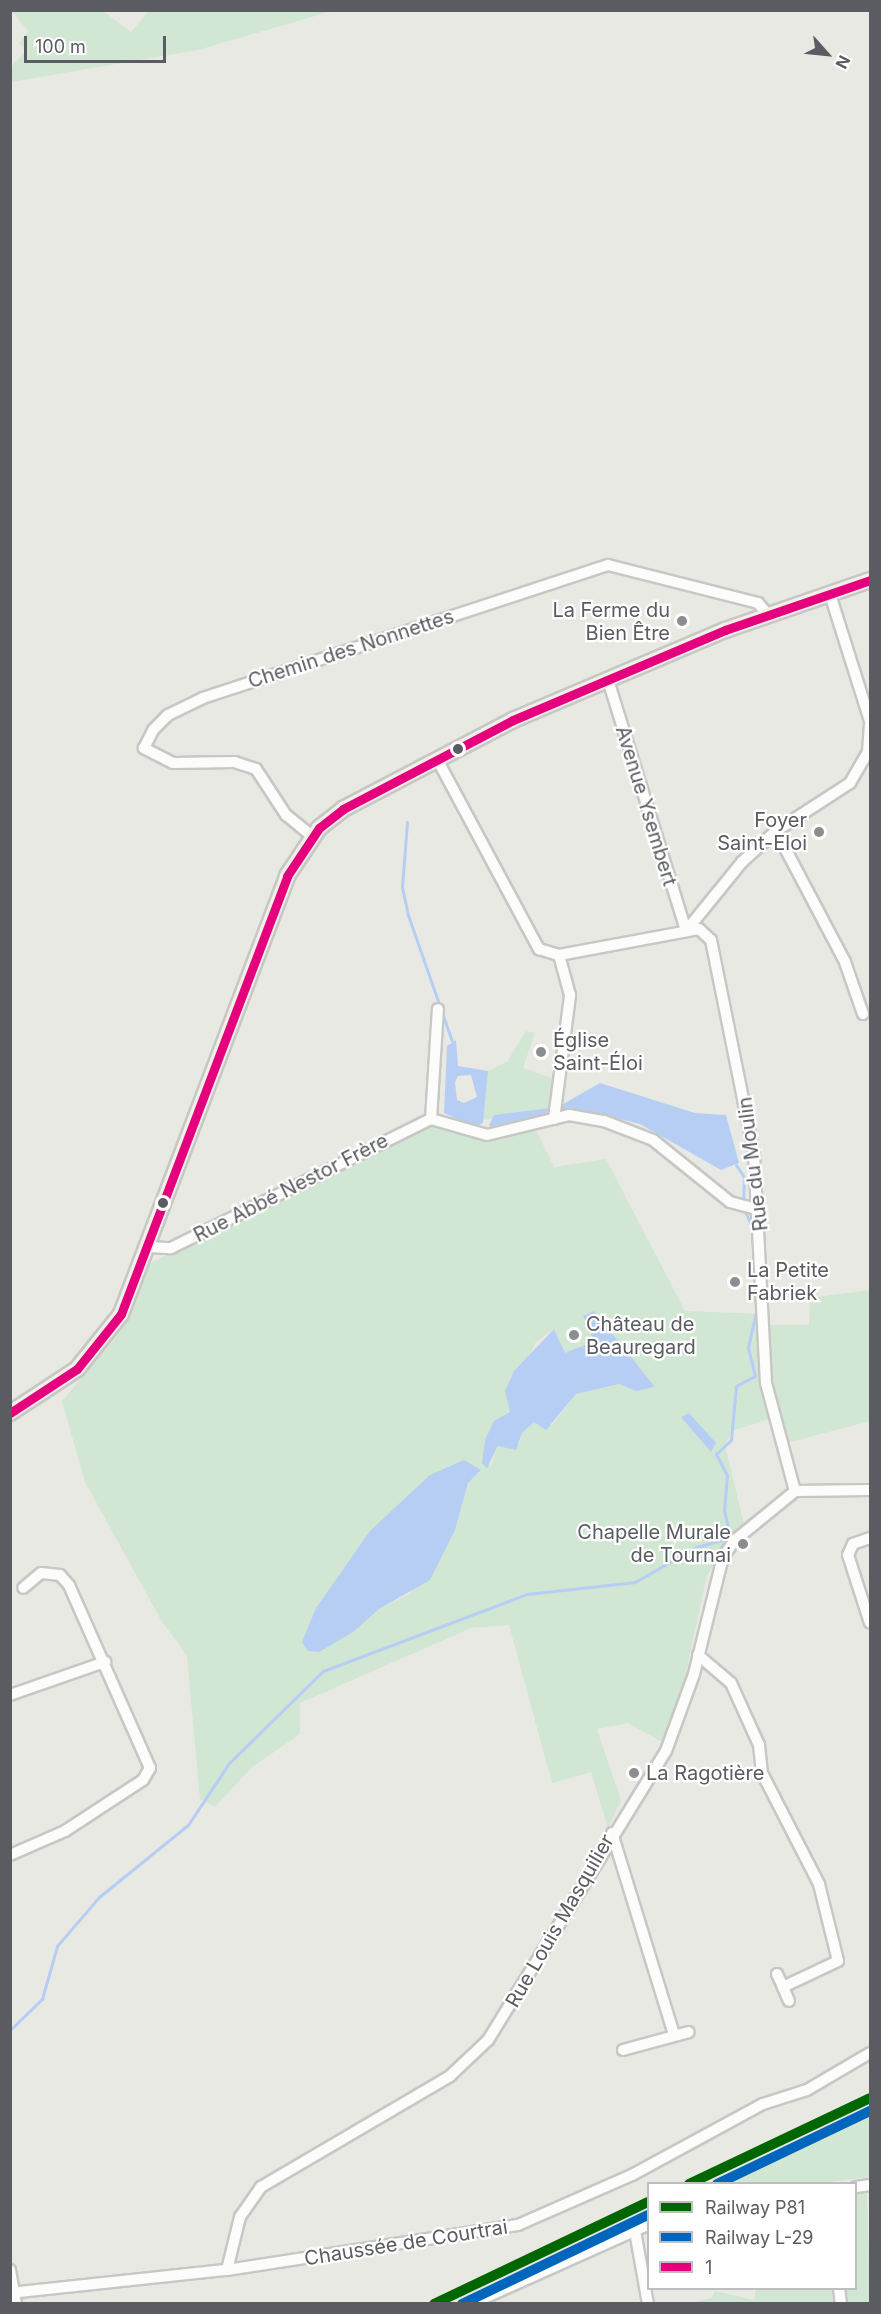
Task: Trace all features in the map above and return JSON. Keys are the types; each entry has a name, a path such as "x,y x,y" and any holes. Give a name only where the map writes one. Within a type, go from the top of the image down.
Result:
{"main road":[{"path":"10,1413 63,1381 101,1344 126,1305 287,876 312,836 343,808 437,759 608,680 768,615 870,580"}],"street":[{"name":"Chemin des Nonnettes","path":"312,836 286,815 256,769 235,762 173,763 144,748 153,730 168,715 203,698 608,565 758,603 768,615"},
{"path":"437,759 533,943 559,954 686,931 742,862 776,831 849,783 868,752 870,721 830,594"},
{"name":"Avenue Ysembert","path":"608,680 686,931"},
{"path":"776,831 845,962 862,1014"},
{"name":"Rue du Moulin","path":"686,931 699,928 711,940 736,1042 759,1210 764,1367 795,1491"},
{"path":"554,1113 570,995 559,954"},
{"path":"438,1010 431,1119 486,1135 554,1113 632,1129 744,1207 759,1210"},
{"name":"Rue Abbé Nestor Frère","path":"149,1247 171,1248 431,1119"},
{"path":"795,1491 870,1490"},
{"name":"Rue Louis Masquilier","path":"227,2270 240,2217 261,2187 450,2076 480,2050 612,1833 666,1751 698,1655 723,1557 734,1541 795,1491"},
{"path":"870,1538 854,1544 848,1555 870,1623"},
{"path":"10,1855 65,1831 143,1780 150,1768 105,1662 60,1575 41,1573 23,1588"},
{"path":"698,1655 731,1683 759,1745 762,1773 819,1884 838,1961 783,1987"},
{"path":"10,1695 105,1662"},
{"path":"612,1833 674,2034"},
{"path":"777,1974 789,2001"},
{"path":"623,2050 674,2034 689,2032"},
{"name":"Chaussée de Courtrai","path":"13,2296 227,2270 518,2225 632,2175 763,2104 807,2090 870,2053"},
{"path":"471,2304 647,2225"},
{"path":"635,2231 648,2304"},
{"path":"10,2270 13,2296"}],"green space":[{"path":"11,10 103,11 131,32 149,11 332,11 198,50 11,82 11,67 28,49 19,44 28,31"},
{"path":"526,1031 535,1033 523,1068 555,1079 552,1109 483,1120 488,1071 507,1062"},
{"path":"432,1122 480,1135 534,1126 554,1167 606,1159 685,1311 761,1314 769,1419 732,1431 725,1445 744,1524 707,1575 678,1710 664,1743 628,1723 597,1729 621,1800 608,1828 591,1772 552,1783 509,1625 471,1628 300,1703 300,1734 252,1767 215,1807 200,1799 187,1656 161,1620 85,1482 62,1401 119,1334 151,1263","holes":["594,1312 655,1387 636,1391 619,1384 576,1394 552,1425 534,1422 522,1433 519,1444 498,1446 491,1465 482,1463 486,1445 510,1412 535,1343 553,1329 565,1354 594,1340 583,1316","481,1471 468,1483 455,1530 409,1594 379,1609 312,1621 370,1531"]},
{"path":"870,1290 870,1421 787,1443 772,1376 770,1325 809,1325 810,1298"},
{"path":"870,2112 870,2177 830,2182 720,2182"},
{"path":"867,2188 870,2303 848,2303 846,2290 857,2290 857,2193"},
{"path":"756,2290 833,2290 836,2303 685,2304 712,2298 715,2291 754,2300"}],"water":[{"path":"456,1040 458,1066 488,1071 483,1123 475,1127 444,1113 447,1046","holes":["471,1075 477,1097 464,1103 457,1100 455,1082 458,1076"]},
{"path":"600,1083 695,1113 726,1115 739,1163 721,1170 640,1124 583,1110 552,1113 497,1132 489,1125 494,1115 558,1107"},
{"path":"594,1311 655,1387 636,1391 619,1384 576,1394 546,1430 534,1422 522,1433 516,1450 498,1446 487,1468 482,1463 485,1440 494,1421 510,1412 505,1391 514,1371 554,1329 565,1353 594,1341 583,1316"},
{"path":"689,1413 716,1443 711,1452 681,1417"},
{"path":"464,1460 481,1470 468,1483 455,1530 430,1580 379,1609 353,1632 319,1652 308,1651 302,1642 316,1608 370,1531 430,1475"}],"waterway":[{"path":"407,822 402,887 408,915 452,1041"},
{"path":"736,1165 744,1177 743,1203"},
{"path":"744,1209 753,1229"},
{"path":"10,2030 42,1999 57,1946 99,1897 188,1825 229,1763 323,1671 527,1594 635,1582 696,1547 730,1538 724,1510 727,1475 716,1454 731,1440 736,1386 755,1376 748,1347 757,1308"}],"rail line":[{"name":"P81","path":"693,2182 870,2098"},
{"name":"L-29","path":"721,2182 870,2111"},
{"name":"P81","path":"434,2304 647,2202"},
{"name":"L-29","path":"462,2304 647,2215"}],"transit line":[{"name":"1","path":"10,1413 77,1369 121,1314 287,876 319,828 343,809 513,720 725,630 870,580"}],"place":[{"name":"La Ferme du Bien Être","path":"682,621"},
{"name":"Foyer Saint-Eloi","path":"819,832"},
{"name":"Église Saint-Éloi","path":"541,1052"},
{"name":"La Petite Fabriek","path":"735,1282"},
{"name":"Château de Beauregard","path":"574,1335"},
{"name":"Chapelle Murale de Tournai","path":"743,1544"},
{"name":"La Ragotière","path":"634,1773"}]}
